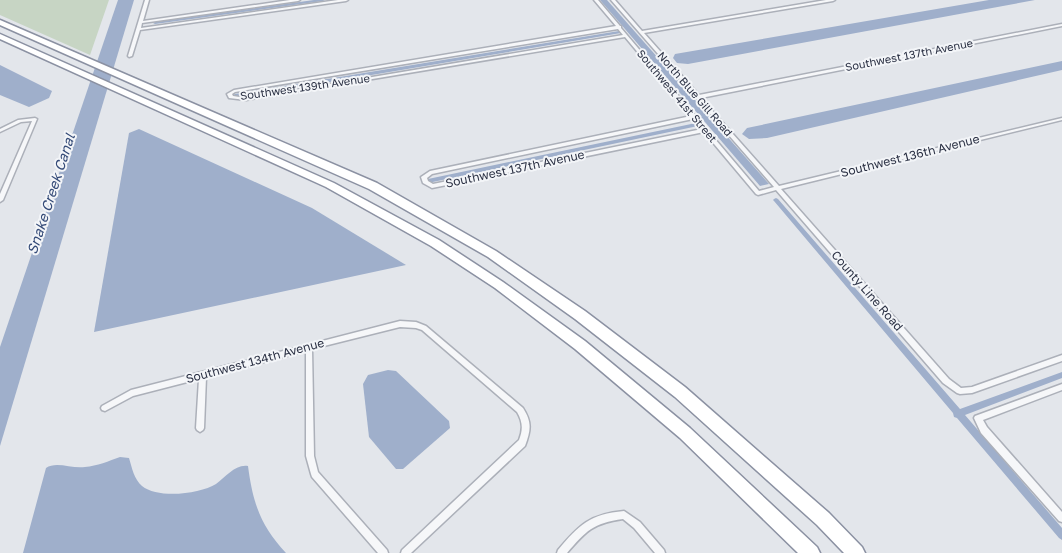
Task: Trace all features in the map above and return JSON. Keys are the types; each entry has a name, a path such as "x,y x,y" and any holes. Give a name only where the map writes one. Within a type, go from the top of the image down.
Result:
{"highway":[{"path":"0,22 373,186 492,254 580,315 680,392 823,519 856,553"},
{"path":"0,36 330,185 435,243 499,285 580,345 685,433 811,553"}],"street":[{"path":"130,56 142,22 147,0"},
{"path":"142,22 298,0"},
{"path":"139,29 346,0"},
{"name":"Southwest 41st Street","path":"596,0 758,193"},
{"name":"North Blue Gill Road","path":"613,0 777,188"},
{"path":"641,32 834,0"},
{"name":"Southwest 137th Avenue","path":"698,97 1062,26"},
{"name":"Southwest 139th Avenue","path":"620,28 234,91 229,94 231,97 246,99 626,36"},
{"name":"Southwest 137th Avenue","path":"695,117 430,173 424,177 425,182 432,186 706,130"},
{"path":"0,130 12,124 34,119 1,197"},
{"name":"Southwest 136th Avenue","path":"758,193 1062,119"},
{"name":"County Line Road","path":"777,188 946,381 960,391 972,390 1062,358"},
{"name":"Southwest 134th Avenue","path":"105,408 131,393 308,348 408,324 424,328 520,410 525,418 527,427 522,443 405,553"},
{"path":"308,348 310,456 315,474 384,553"},
{"path":"200,428 203,375"},
{"path":"1062,387 978,418 984,430 1062,518"},
{"path":"561,553 585,526 594,520 624,515 636,525 661,553"}],"green space":[{"path":"0,0 109,0 90,55 0,15"}],"water":[{"path":"118,0 134,0 0,446 0,347"},
{"path":"600,0 607,0 769,184 760,186"},
{"path":"989,0 1035,0 688,64 677,63 673,58 675,54"},
{"path":"1062,61 1062,70 767,138 749,139 742,134 747,128"},
{"path":"0,65 52,91 49,98 29,107 0,95"},
{"path":"139,129 312,208 406,265 94,332 129,133"},
{"path":"388,370 396,371 449,421 450,428 403,469 396,469 369,437 363,384 368,375"},
{"path":"120,457 129,458 135,477 142,486 158,493 168,494 179,494 209,487 216,484 235,469 248,466 252,491 259,513 270,533 286,553 23,553 46,468 54,465 89,466"}],"waterway":[{"path":"155,23 323,0"},
{"path":"235,96 619,32"},
{"path":"428,181 696,125"},
{"path":"776,200 958,414"},
{"path":"958,414 1062,375"},
{"path":"958,414 1062,535"}],"water label":[{"name":"Snake Creek Canal","path":"51,194"}]}
